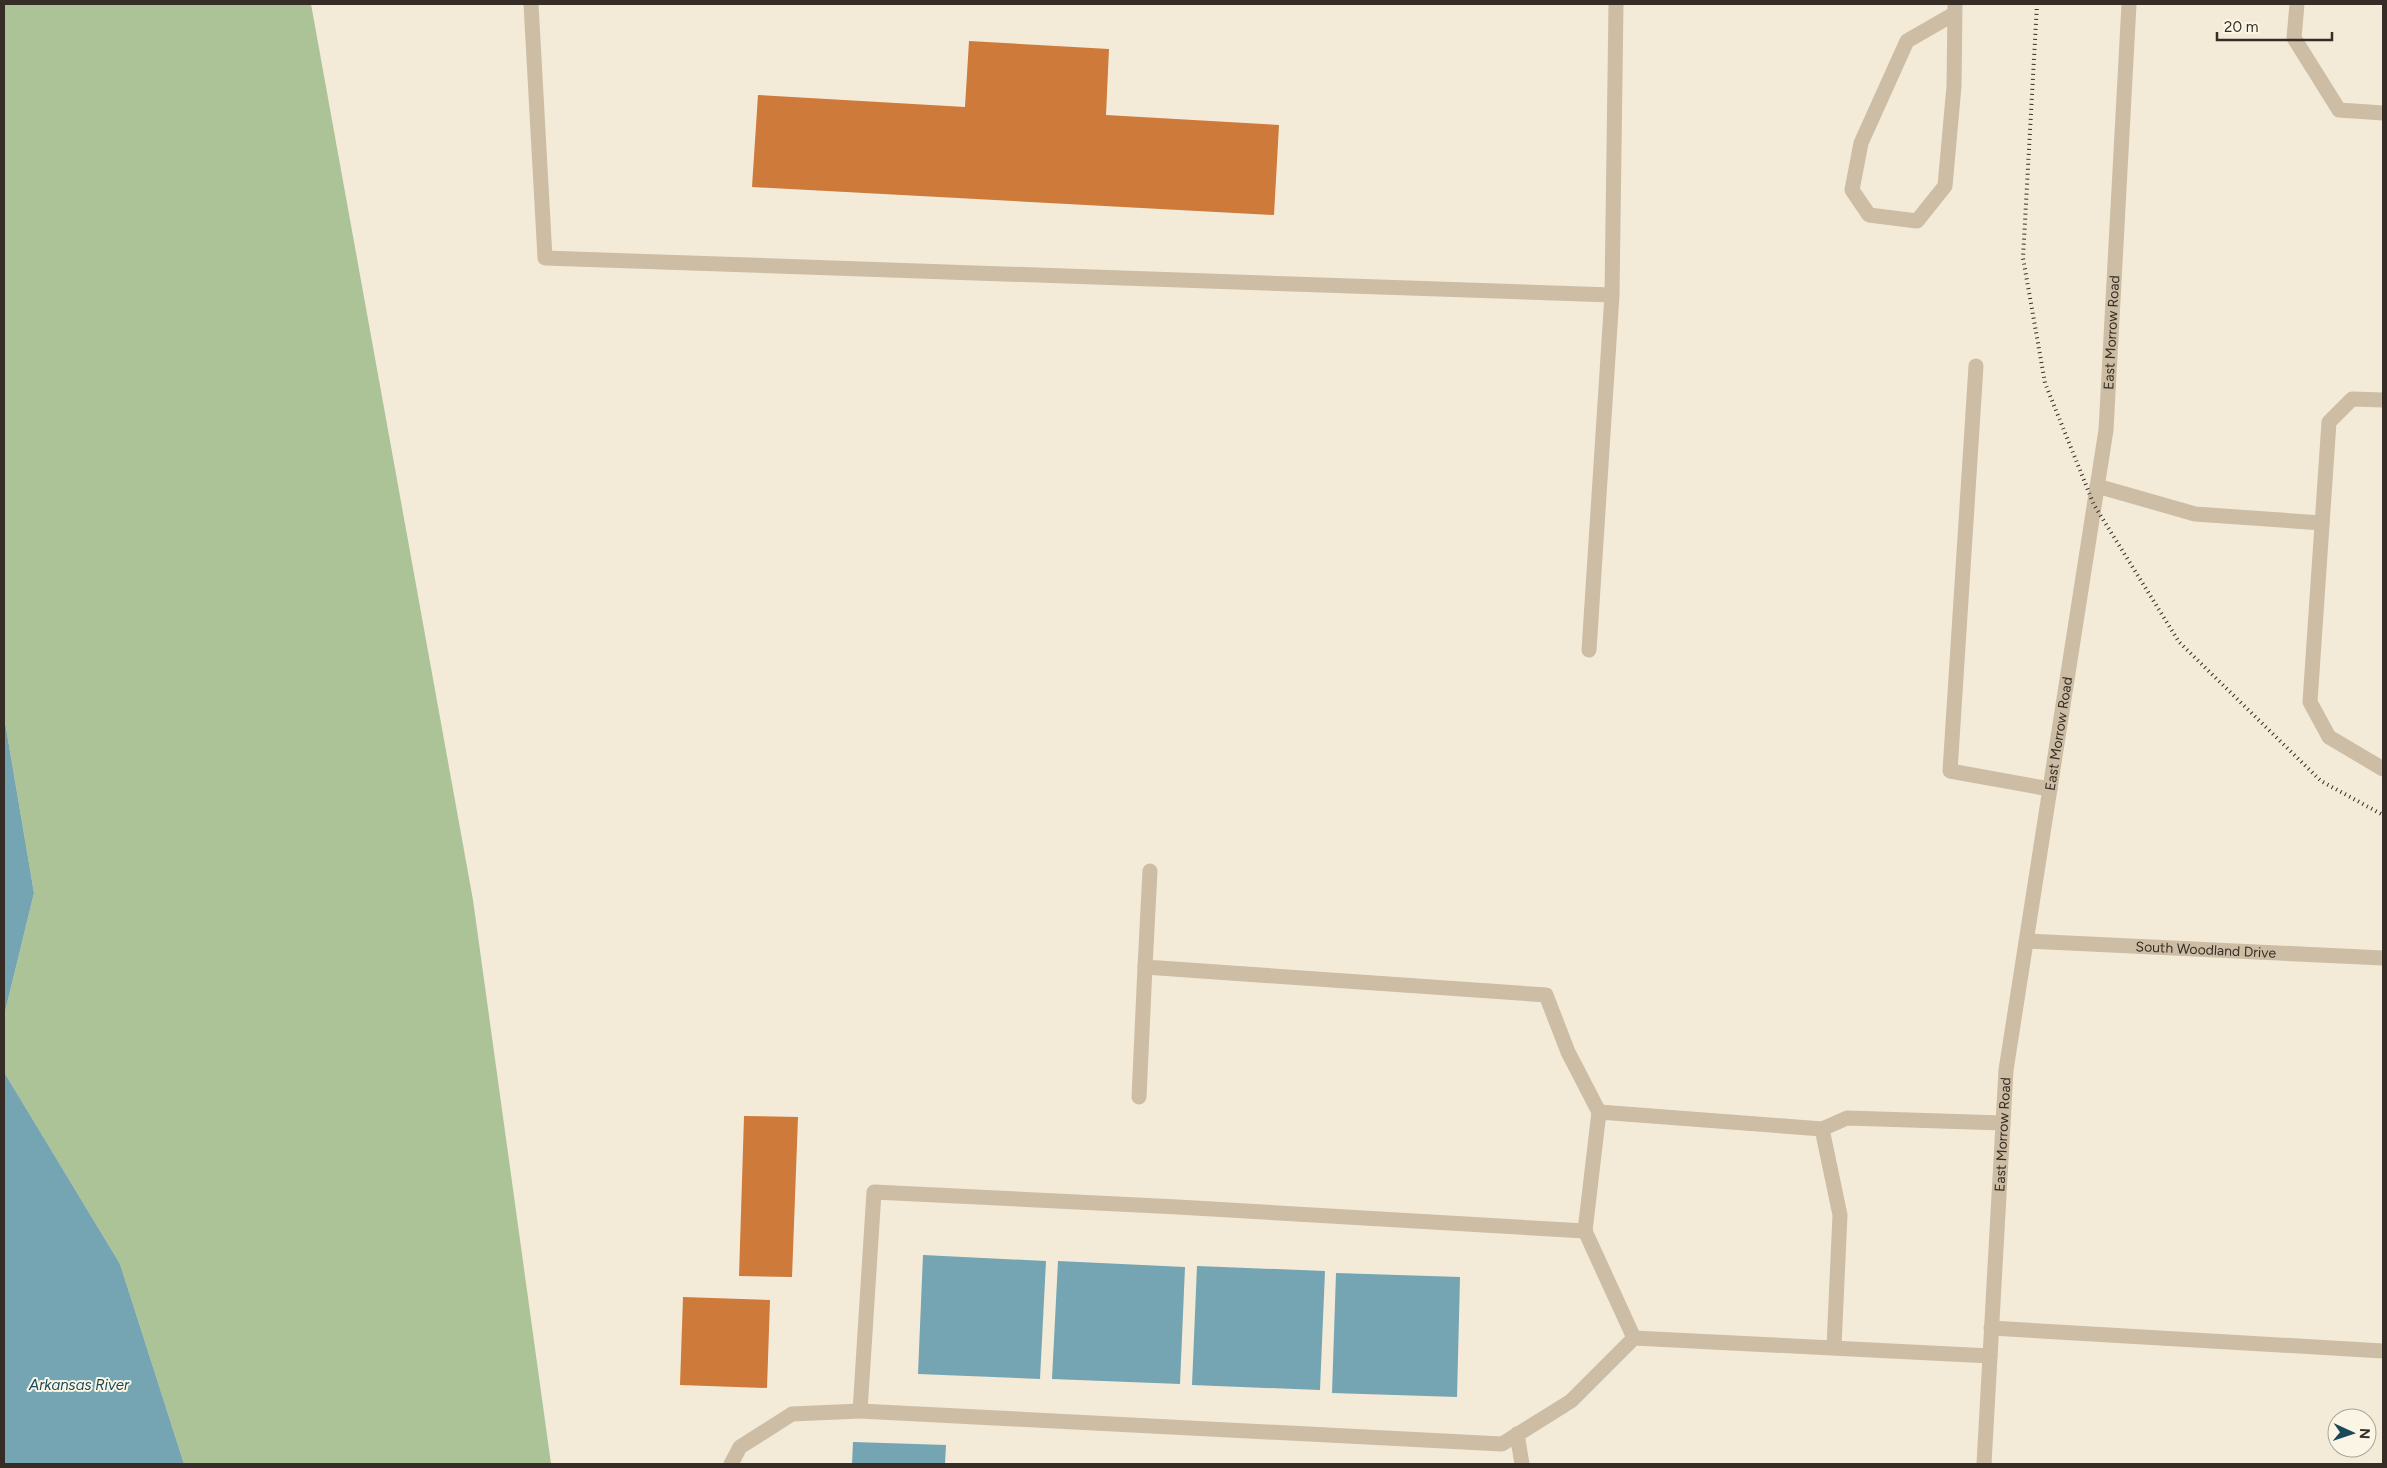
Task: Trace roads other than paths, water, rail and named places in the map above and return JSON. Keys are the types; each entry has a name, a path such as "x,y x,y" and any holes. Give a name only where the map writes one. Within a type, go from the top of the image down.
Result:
{"street":[{"path":"531,4 545,258 1612,294"},
{"path":"1589,650 1612,294 1616,4"},
{"name":"East Morrow Road","path":"1984,1464 2006,1070 2106,430 2129,4"},
{"path":"2297,4 2294,38 2339,110 2383,113"},
{"path":"1954,9 1954,86 1945,186 1917,221 1869,215 1852,190 1861,143 1907,41 1954,9"},
{"path":"1976,366 1950,771 2050,789"},
{"path":"2383,400 2352,399 2329,422 2310,702 2329,737 2383,769"},
{"path":"2097,486 2195,514 2322,522"},
{"path":"1139,1097 1150,871"},
{"name":"South Woodland Drive","path":"2027,941 2383,958"},
{"path":"1145,966 1546,995 1568,1052 1599,1112 1585,1231 1634,1338"},
{"path":"1599,1112 1822,1129 1848,1118 2003,1123"},
{"path":"1822,1129 1840,1215 1834,1346"},
{"path":"860,1411 874,1192 1178,1207 1585,1231"},
{"path":"1992,1328 2383,1351"},
{"path":"731,1464 740,1447 792,1414 860,1411 1502,1444 1572,1401 1634,1338 1834,1346 1990,1356"},
{"path":"1517,1434 1522,1464"}],"water":[{"path":"4,716 34,893 4,1016"},
{"name":"Arkansas River","path":"4,1072 120,1264 184,1464 4,1464"},
{"path":"923,1255 1046,1261 1040,1379 918,1374"},
{"path":"1058,1261 1185,1267 1180,1384 1052,1379"},
{"path":"1197,1266 1325,1271 1320,1390 1192,1385"},
{"path":"1336,1273 1460,1277 1457,1397 1332,1393"},
{"path":"853,1442 946,1445 945,1464 852,1464"}],"railway":[{"path":"2037,4 2023,258 2045,383 2094,505 2179,642 2321,781 2383,815"}]}
